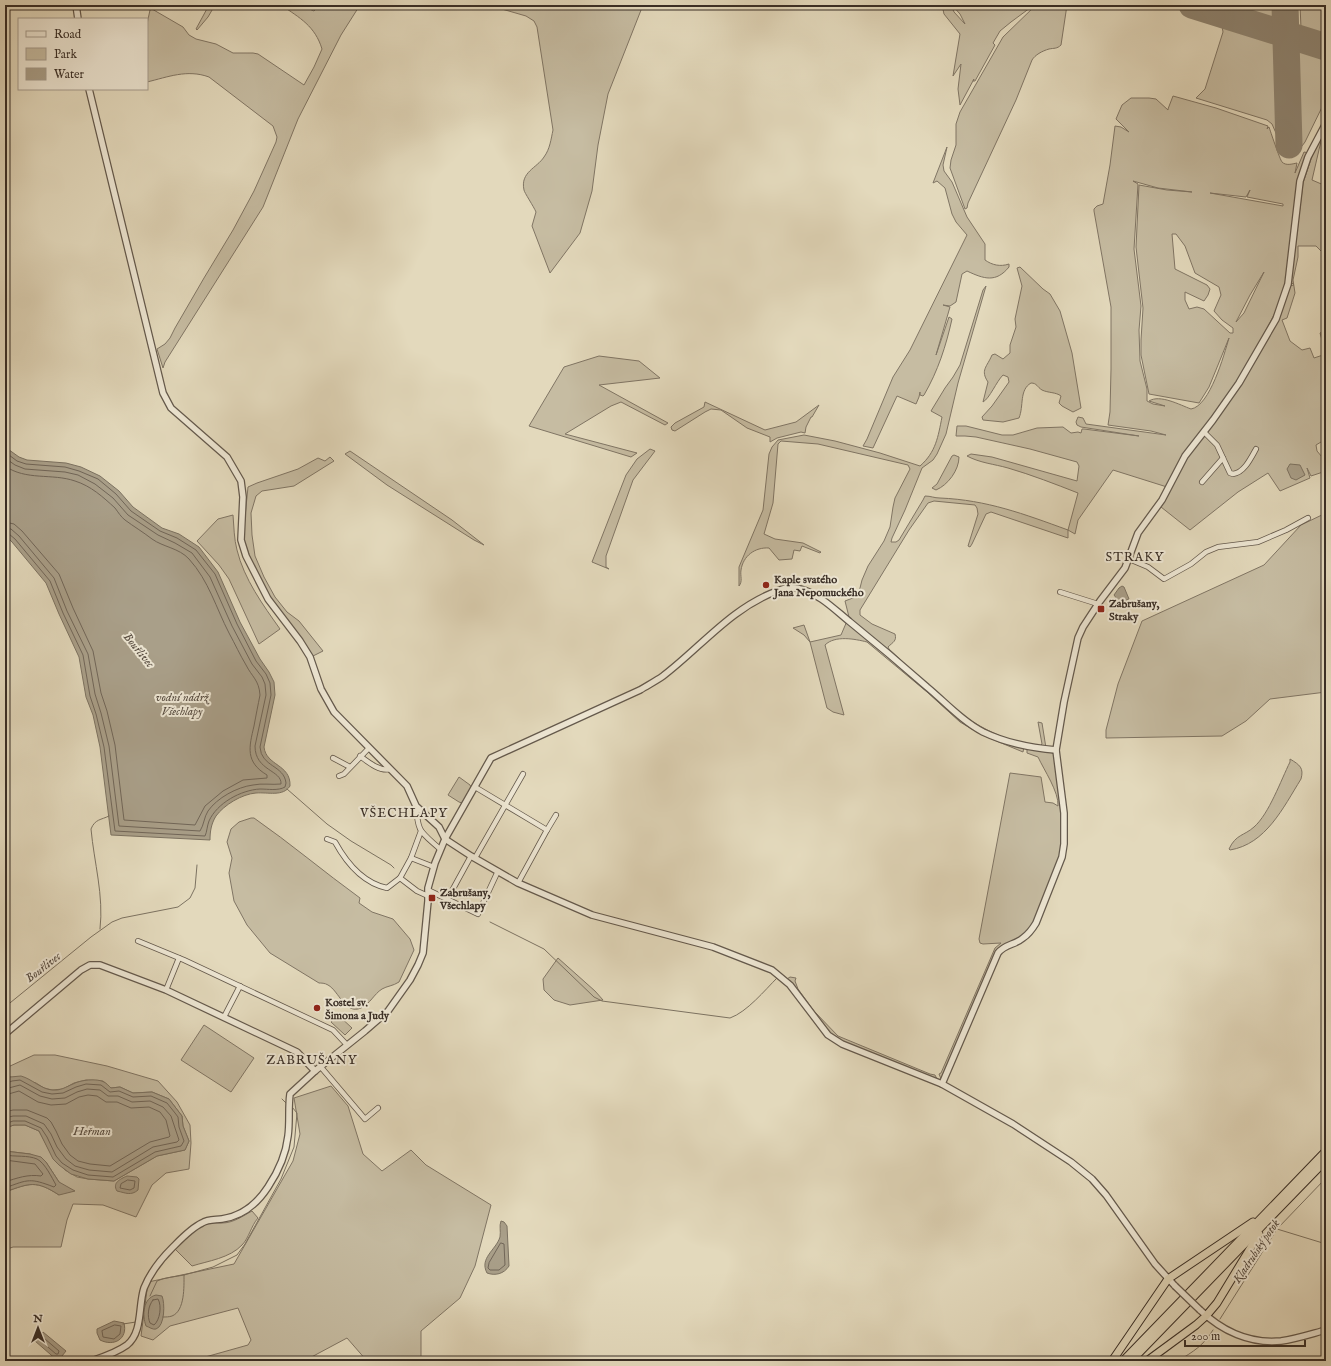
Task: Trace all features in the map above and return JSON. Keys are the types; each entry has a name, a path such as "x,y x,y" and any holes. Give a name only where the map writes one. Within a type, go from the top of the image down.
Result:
{"highway":[{"path":"1131,1361 1269,1214 1326,1150"},
{"path":"1123,1361 1269,1214 1326,1160"},
{"path":"1112,1361 1168,1279 1269,1214"},
{"path":"1148,1361 1196,1325 1217,1303 1269,1214"}],"street":[{"path":"76,5 78,18"},
{"path":"89,90 163,393 171,408 227,457 241,481 243,497 241,540 246,556 268,599 300,641 310,658 322,689 334,712 407,786 416,806 418,828 440,849"},
{"path":"942,1084 998,953 1002,948 1023,939 1036,923 1062,857 1064,844 1064,813 1056,750 1064,702 1078,638 1083,627 1098,604 1125,568 1138,533 1162,500 1185,456 1239,383 1276,319 1288,284 1300,181 1308,157 1326,123"},
{"path":"1204,432 1217,445 1230,473 1235,475 1247,464 1256,449"},
{"path":"1202,482 1223,458"},
{"path":"1129,558 1148,567 1164,579 1191,564 1206,552 1218,547 1258,542 1286,530 1308,518"},
{"path":"91,1361 116,1351 127,1344 134,1336 137,1328 143,1290 148,1278 155,1267 172,1248 200,1223 207,1220 233,1217 251,1207 261,1197 281,1164 287,1143 290,1094 314,1071 388,1011 410,980 423,953 429,880 440,849 491,758 640,690 663,676 743,608 758,599 778,591 792,588 807,591 823,600 895,659 964,719 983,731 1007,742 1034,748 1056,750"},
{"path":"1060,592 1098,604"},
{"path":"339,776 344,774 368,748"},
{"path":"360,756 368,763 377,767 386,770 390,769"},
{"path":"333,758 350,767"},
{"path":"448,898 523,774"},
{"path":"474,787 547,830"},
{"path":"416,806 439,827 445,839 518,883 592,915 713,947 772,970 790,985 828,1035 842,1044 942,1084 1013,1124 1071,1162 1092,1179 1106,1195 1155,1264 1175,1286 1206,1316 1219,1326 1234,1334 1265,1342 1281,1341 1326,1330"},
{"path":"518,883 556,815"},
{"path":"327,839 335,842 350,865 365,878 378,886 387,888 400,878 411,858 421,831"},
{"path":"411,858 434,867"},
{"path":"400,878 417,891 448,898 478,914 498,871"},
{"path":"138,941 179,958 333,1030 347,1045"},
{"path":"166,990 179,958"},
{"path":"5,1034 81,970 90,965 100,966 166,990 297,1052 314,1071"},
{"path":"224,1017 240,986"},
{"path":"320,1066 365,1119 378,1108"}],"green space":[{"path":"209,5 215,5 208,17 197,30 196,29"},
{"path":"281,5 304,5 314,11 320,5 360,5 341,35 298,119 263,207 165,362 163,368 157,349 165,344 170,338 233,230 254,191 277,137 273,126 209,77 185,74 148,82 148,19 150,10 152,9 183,27 189,35 196,39 216,44 233,53 258,54 304,85 322,49 311,28"},
{"path":"488,5 643,5 608,94 598,145 592,191 580,233 550,273 532,226 536,212 524,191 523,184 524,179 530,171 541,161 548,151 553,130 537,27 534,21 526,16"},
{"path":"942,5 951,5 954,12 965,24 960,14 952,5 1034,5 1000,31 993,43 995,45 960,105 958,89 961,64 953,76 960,34 944,14"},
{"path":"1036,5 1067,5 1061,45 1057,48 1041,52 1032,60 1016,100 967,208 965,209 950,168 956,145 956,124 960,112 1003,37"},
{"path":"1225,5 1275,5 1275,21"},
{"path":"1300,5 1326,5 1326,36 1301,28"},
{"path":"1208,19 1276,39 1279,140 1272,124 1267,120 1196,98 1205,89 1223,32 1222,26"},
{"path":"1297,46 1326,56 1326,99 1305,142 1299,150"},
{"path":"1173,96 1216,108 1268,126 1267,129 1269,127 1282,162 1287,164 1297,163 1295,173 1304,152 1309,153 1298,183 1286,283 1276,311 1237,382 1213,416 1188,447 1167,487 1113,470 1078,520 1075,534 1068,530 1078,493 1008,468 982,462 967,456 971,454 992,457 1077,481 1079,466 1077,462 1030,449 976,437 956,436 957,426 966,426 1002,435 1013,435 1037,428 1063,427 1071,433 1081,433 1082,429 1084,429 1139,436 1081,427 1077,425 1076,422 1078,417 1083,418 1086,424 1166,435 1151,431 1108,425 1110,412 1111,307 1094,209 1103,204 1115,126 1121,127 1129,132 1116,119 1122,105 1131,98 1156,99 1168,110","holes":["1133,181 1158,188 1192,192 1167,190 1139,185 1136,247 1143,308 1141,355 1149,394 1199,403 1209,387 1229,338 1220,367 1210,390 1198,406 1191,409 1164,399 1154,399 1149,401 1165,406 1153,404 1147,401 1147,389 1140,361 1139,330 1141,306 1134,249 1138,184","1250,190 1247,197 1283,204 1283,206 1210,193 1246,197","1172,234 1176,234 1185,246 1195,273 1219,287 1221,295 1214,311 1222,320 1233,328 1233,333 1230,333 1204,309 1197,307 1189,309 1185,300 1185,292 1204,301 1210,289 1207,285 1175,269","1264,272 1244,313 1236,322"]},
{"path":"1326,127 1326,131 1321,141 1312,180 1326,186 1326,256 1316,246 1298,246 1298,257 1293,280 1294,285 1291,282 1303,183 1311,159"},
{"path":"947,147 943,165 944,171 952,182 967,217 985,244 985,260 996,265 1009,264 1009,267 999,276 990,278 979,276 967,271 962,274 956,302 950,306 943,305 950,307 936,355 949,317 952,319 941,358 924,395 920,395 920,392 916,404 897,396 873,448 863,446 893,377 910,350 967,235 956,222 952,214 945,188 937,181 933,183"},
{"path":"1020,267 1050,294 1060,311 1072,353 1081,408 1073,412 1059,403 1061,396 1042,390 1036,384 1031,383 1027,386 1023,394 1019,418 1003,422 983,420 982,417 1009,382 1008,377 1003,375 986,400 983,402 988,382 984,371 992,355 995,354 1003,359 1010,353 1010,345 1016,327 1015,319 1022,286 1017,268"},
{"path":"1294,285 1295,293 1287,318 1282,320 1290,341 1302,350 1310,348 1314,358 1326,354 1326,439 1316,445 1317,451 1322,457 1326,455 1326,471 1311,476 1307,468 1310,478 1280,491 1268,473 1238,492 1190,530 1161,507 1187,456 1256,360 1281,314 1289,286"},
{"path":"986,286 958,383 946,434 933,460 922,468 891,542 896,542 899,540 925,496 957,499 1021,513 1068,530 1068,538 991,512 986,514 970,547 968,546 978,514 975,505 934,501 928,503 909,530 860,610 860,615 872,624 895,634 895,640 888,647 889,649 952,707 981,726 1012,740 1002,737 981,729 961,716 849,617 845,601 858,596 862,580 868,566 884,541 890,527 895,498 910,469 908,465 818,444 781,441 778,444 773,503 764,534 775,539 803,543 821,552 820,553 802,546 800,551 794,550 792,559 779,560 769,548 759,549 750,553 744,561 739,586 739,567 763,510 769,454 772,447 778,440 804,435 835,441 880,453 920,466 930,455 936,444 942,417 931,411 960,365 983,290"},
{"path":"1326,330 1326,354 1320,333"},
{"path":"599,356 639,361 660,378 599,385 668,423 665,425 621,402 611,406 565,434 637,453 631,457 529,426 564,367"},
{"path":"705,402 765,430 796,422 819,405 806,427 805,433 801,432 777,438 770,442 770,437 747,428 721,410 711,409 675,431 672,430 671,427 675,423 704,407"},
{"path":"650,449 655,451 633,480 606,556 606,567 609,569 592,562 626,475 637,459"},
{"path":"350,451 452,520 484,545 387,485 345,454"},
{"path":"954,455 959,457 959,462 949,481 936,490 932,488 937,484 952,456"},
{"path":"330,457 334,461 294,486 262,491 256,496 251,513 255,556 264,577 275,597 287,612 299,621 323,651 313,656 271,599 252,563 243,537 248,487 298,469 318,458 325,461"},
{"path":"1326,513 1326,692 1270,699 1246,721 1222,736 1106,738 1106,730 1118,684 1142,621 1264,565 1301,525"},
{"path":"233,515 236,546 244,571 267,611 280,629 259,644 229,579 219,565 197,541 218,519"},
{"path":"847,621 966,723 1024,747 1023,752 982,735 960,722 927,692 867,642 851,639 840,639 829,642 825,645 844,715 833,712 827,708 810,642 841,635"},
{"path":"804,625 810,642 804,635 793,628"},
{"path":"1038,722 1042,723 1046,748 1022,743 1040,746 1042,744"},
{"path":"1027,748 1054,754 1062,799 1062,851 1037,918 1024,936 1001,947 941,1079 939,1074 941,1073 995,948 1001,943 983,944 980,943 979,939 1010,773 1041,777 1045,802 1053,803 1058,806 1058,800 1054,788 1038,757 1027,753"},
{"path":"1290,759 1300,767 1302,775 1280,813 1264,833 1243,846 1230,850 1229,849 1234,840 1254,827 1265,814 1279,787"},
{"path":"459,777 471,787 462,803 448,795"},
{"path":"254,818 360,898 359,903 372,912 393,919 410,939 414,950 399,982 382,989 367,1004 361,1008 355,1009 346,1005 328,985 319,983 270,953 247,925 234,901 229,873 232,858 227,842 231,829 239,822"},
{"path":"558,958 603,1000 570,1005 554,1000 544,990 543,979"},
{"path":"790,977 796,978 795,981 798,989 814,1011 838,1036 935,1075 938,1081 839,1040 826,1029 787,979"},
{"path":"338,1015 352,1028 345,1035 331,1022"},
{"path":"204,1025 254,1058 231,1092 181,1060"},
{"path":"34,1055 55,1055 107,1066 158,1081 177,1102 190,1125 191,1143 189,1169 166,1173 152,1185 136,1217 103,1205 73,1204 67,1220 61,1247 13,1247 5,1250 5,1192 33,1184 44,1187 59,1195 59,1182 46,1162 30,1154 5,1151 5,1128 14,1125 25,1125 39,1131 49,1150 65,1170 77,1177 114,1181 157,1156 185,1150 189,1141 183,1126 182,1116 169,1099 152,1092 133,1093 120,1087 111,1088 103,1081 86,1080 74,1083 63,1089 52,1090 44,1088 36,1083 10,1077 5,1081 5,1065 8,1067"},
{"path":"331,1086 348,1106 363,1154 382,1171 411,1150 426,1165 491,1205 475,1266 460,1298 421,1331 421,1361 367,1361 347,1338 304,1361 191,1361 248,1345 251,1340 238,1308 170,1326 153,1340 141,1336 148,1282 234,1264 293,1161 300,1134 294,1098"},
{"path":"252,1211 258,1218 244,1242 237,1249 225,1256 192,1266 175,1249 202,1224 230,1222"}],"water":[{"name":"vodní nádrž Všechlapy","path":"5,447 19,457 27,460 66,463 81,467 100,476 119,491 133,507 162,528 179,534 199,547 218,572 240,622 274,682 275,695 264,747 269,758 287,773 290,786 287,789 279,793 256,793 245,795 228,804 214,819 211,828 210,840 111,835 100,747 93,715 86,697 79,657 46,583 5,535"},
{"path":"1290,464 1300,465 1305,475 1296,480 1291,478 1287,469"},
{"path":"1122,586 1124,587 1129,599 1120,603 1114,595"},
{"name":"Heřman","path":"21,1076 44,1088 52,1090 60,1089 80,1081 93,1080 104,1082 111,1088 120,1087 133,1093 152,1092 169,1099 182,1116 183,1126 189,1141 185,1150 157,1156 114,1181 88,1179 71,1174 53,1159 39,1131 25,1125 14,1125 5,1128 5,1081 10,1077"},
{"path":"5,1151 41,1157 59,1182 75,1191 59,1195 44,1187 33,1184 5,1192"},
{"path":"127,1176 137,1177 139,1179 138,1190 131,1193 117,1191 115,1186 116,1184 119,1180"},
{"path":"501,1221 507,1226 509,1266 502,1273 490,1274 487,1273 485,1263 500,1237"},
{"path":"156,1295 162,1296 164,1304 163,1319 159,1327 152,1329 146,1326 144,1312 148,1300"},
{"path":"114,1321 124,1323 125,1329 122,1337 115,1342 110,1343 100,1340 97,1329"},
{"path":"43,1332 66,1351 58,1361 35,1341"}],"waterway":[{"path":"287,789 327,824 394,868"},
{"path":"100,929 100,892 91,829 98,820 109,816"},
{"name":"Bouřlivec","path":"5,1007 91,937 112,922 122,918 178,907 190,898 195,888 197,865"},
{"path":"490,922 544,949 594,997 602,1001 730,1018 749,1006 777,978"},
{"path":"282,1099 286,1103"},
{"path":"163,1317 172,1316 182,1304 184,1275 213,1267 237,1255 245,1244 281,1179 294,1147 297,1113 292,1107"},
{"name":"Kladrubský potok","path":"1220,1319 1277,1229 1326,1178"},
{"path":"1277,1229 1326,1244"},
{"path":"150,1296 157,1281 184,1275"},
{"path":"123,1324 136,1322"},
{"name":"Kladrubský potok","path":"1178,1361 1198,1348 1213,1330"}],"runway":[{"path":"1192,5 1326,47"},
{"path":"1285,5 1289,145"}],"place":[{"name":"Kaple svatého Jana Nepomuckého","path":"766,585"},
{"name":"Zabrušany, Straky","path":"1101,609"},
{"name":"Zabrušany, Všechlapy","path":"432,898"},
{"name":"Kostel sv. Šimona a Judy","path":"317,1008"}],"district":[{"name":"STRAKY","path":"1135,556"},
{"name":"VŠECHLAPY","path":"404,812"},
{"name":"ZABRUŠANY","path":"312,1059"}]}
